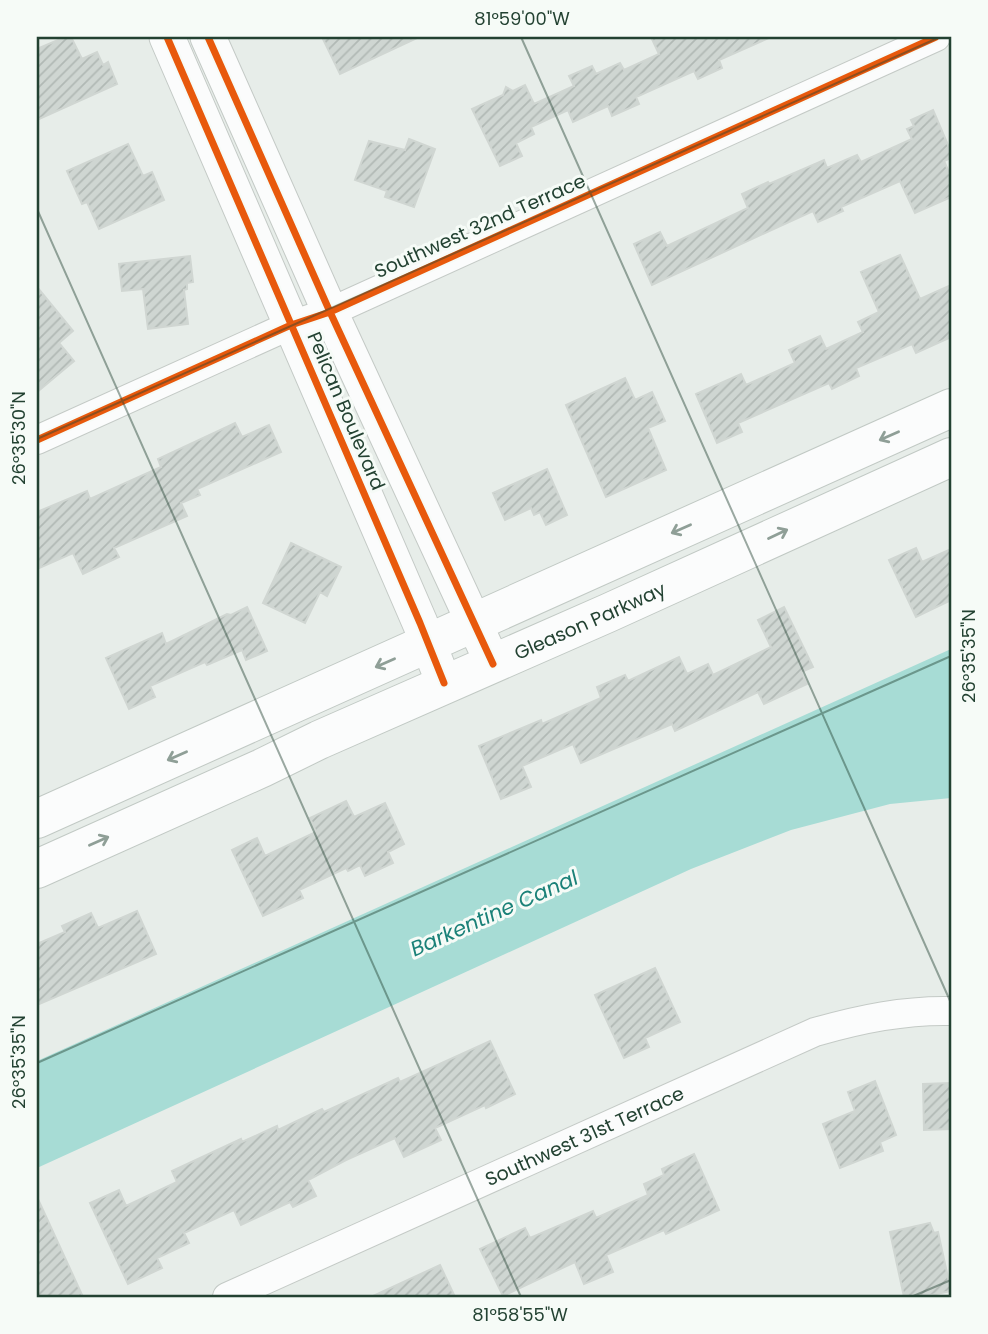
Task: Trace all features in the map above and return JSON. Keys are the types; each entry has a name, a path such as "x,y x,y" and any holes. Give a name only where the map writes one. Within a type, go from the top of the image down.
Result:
{"main road":[{"path":"37,819 951,408"},
{"name":"Gleason Parkway","path":"37,869 444,683 493,664 951,457"}],"street":[{"name":"Pelican Boulevard","path":"167,37 444,683"},
{"name":"Pelican Boulevard","path":"208,37 330,312 493,664"},
{"name":"Southwest 32nd Terrace","path":"37,440 291,325 330,312 936,37"},
{"name":"Southwest 31st Terrace","path":"227,1297 815,1032 867,1018 920,1011 951,1011"}],"water":[{"name":"Barkentine Canal","path":"951,649 951,798 890,804 791,830 691,869 37,1168 37,1061"}],"building":[{"path":"71,37 82,59 97,52 103,65 108,62 117,84 37,120 37,49"},
{"path":"322,37 419,37 340,74"},
{"path":"651,37 771,37 719,60 722,68 698,79 694,71 636,97 639,104 612,116 608,106 573,122 568,110 531,127 534,134 516,143 522,156 500,166 472,109 503,95 506,87 513,91 525,85 534,104 574,86 569,76 592,66 596,74 620,63 624,70 659,54"},
{"path":"933,110 951,152 951,158 944,161 951,177 951,197 915,213 900,181 841,207 843,211 818,222 813,211 652,285 634,244 660,232 667,246 748,208 742,194 824,160 827,168 857,155 861,162 912,139 907,129 914,126 911,120"},
{"path":"409,139 435,149 414,207 385,197 387,191 355,180 369,141 405,150"},
{"path":"128,144 143,176 152,172 164,200 99,229 87,202 82,204 67,171"},
{"path":"900,255 920,299 951,285 951,337 916,353 912,344 856,368 859,376 832,389 829,383 738,423 742,432 717,443 696,394 741,374 746,385 795,363 789,350 820,336 826,349 863,332 858,322 879,312 861,272"},
{"path":"190,256 193,282 187,283 187,289 184,290 188,324 148,329 143,289 122,291 119,264"},
{"path":"37,287 73,331 59,343 74,361 37,392"},
{"path":"625,378 635,400 652,392 665,421 648,428 666,470 606,497 566,405"},
{"path":"235,423 242,437 269,425 281,452 197,489 200,495 181,503 187,516 114,548 119,557 83,574 73,553 37,569 37,512 87,491 90,499 161,467 158,459"},
{"path":"547,469 567,515 546,525 540,512 534,515 531,508 505,520 493,493"},
{"path":"291,543 341,567 327,596 320,592 305,623 263,603"},
{"path":"916,548 922,562 951,549 951,600 916,617 889,560"},
{"path":"247,607 267,651 246,660 242,650 207,665 205,662 150,686 155,697 129,709 106,658 162,633 166,644"},
{"path":"784,607 813,667 801,672 807,684 764,704 758,692 675,731 672,724 581,763 573,744 522,766 531,787 501,799 479,746 541,720 542,724 601,698 597,687 625,675 628,681 679,657 687,674 708,664 713,675 771,647 758,620"},
{"path":"346,801 354,817 385,803 404,844 388,852 393,863 365,876 360,865 348,871 346,868 299,890 303,898 263,916 232,850 257,838 265,856 316,832 310,818"},
{"path":"137,911 156,954 37,1005 37,944 65,932 62,926 91,913 98,928"},
{"path":"655,968 680,1022 645,1038 649,1047 624,1058 595,995"},
{"path":"490,1041 515,1094 435,1128 441,1140 404,1157 395,1138 346,1160 308,1180 316,1196 293,1207 290,1202 241,1225 234,1210 184,1233 189,1243 157,1258 162,1268 128,1284 90,1203 119,1190 126,1206 177,1182 172,1171 241,1139 242,1142 277,1126 278,1130 322,1109 324,1112 398,1078 400,1082"},
{"path":"875,1081 896,1135 880,1142 883,1151 840,1168 823,1124 855,1111 848,1092"},
{"path":"951,1083 951,1129 924,1130 923,1084"},
{"path":"694,1154 719,1210 666,1234 664,1230 606,1255 613,1272 584,1284 575,1262 503,1296 480,1249 525,1228 530,1238 593,1211 596,1218 648,1195 644,1184 664,1175 662,1169"},
{"path":"37,1197 83,1297 37,1297"},
{"path":"930,1223 934,1233 938,1232 951,1291 922,1297 904,1297 890,1232"},
{"path":"440,1265 455,1297 371,1297"}],"cycle path":[{"path":"167,37 444,683"},
{"path":"208,37 330,312 493,664"},
{"path":"37,440 291,325 330,312 936,37"}]}
